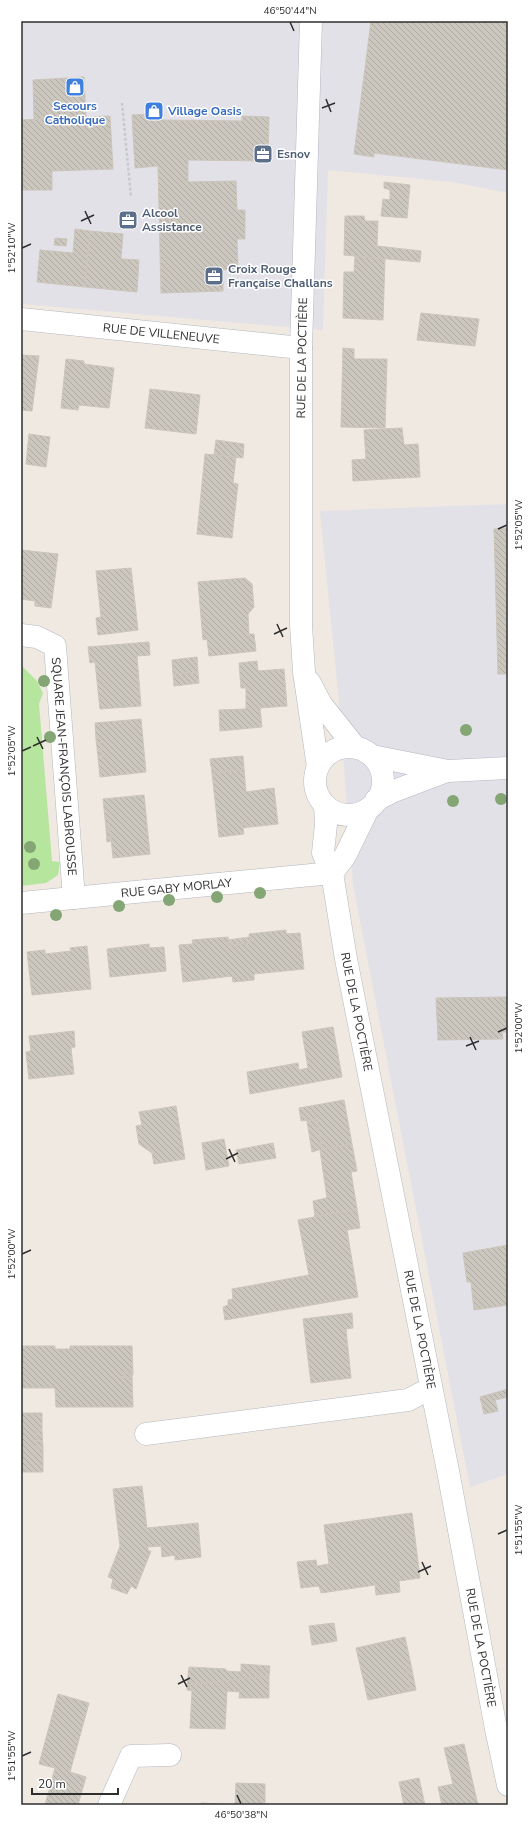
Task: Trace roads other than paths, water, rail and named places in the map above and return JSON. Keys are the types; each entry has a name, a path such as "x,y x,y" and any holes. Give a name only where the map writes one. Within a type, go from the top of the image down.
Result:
{"street":[{"name":"RUE DE LA POCTIÈRE","path":"311,21 301,348 301,625 304,672 318,767 315,777 315,787 319,797 325,805 326,824 323,853 332,873 347,966 448,1471 502,1728 508,1785"},
{"name":"RUE DE VILLENEUVE","path":"21,319 301,348"},
{"name":"SQUARE JEAN-FRANÇOIS LABROUSSE","path":"21,635 37,637 55,646 74,898"},
{"name":"RUE DE LA POCTIÈRE","path":"304,672 321,704 363,752 378,764 382,773 383,783 346,856 332,873"},
{"path":"318,767 329,753 337,749 363,752 448,771 508,768"},
{"path":"325,805 332,811 341,814 360,813 394,791 448,771"},
{"name":"RUE GABY MORLAY","path":"21,903 332,873"},
{"path":"146,1434 408,1400 432,1388"},
{"path":"109,1805 131,1756 170,1756"}],"place":[{"name":"Secours Catholique","path":"75,87"},
{"name":"Village Oasis","path":"154,111"},
{"name":"Esnov","path":"263,154"},
{"name":"Alcool Assistance","path":"128,220"},
{"name":"Croix Rouge Française Challans","path":"214,276"}]}
